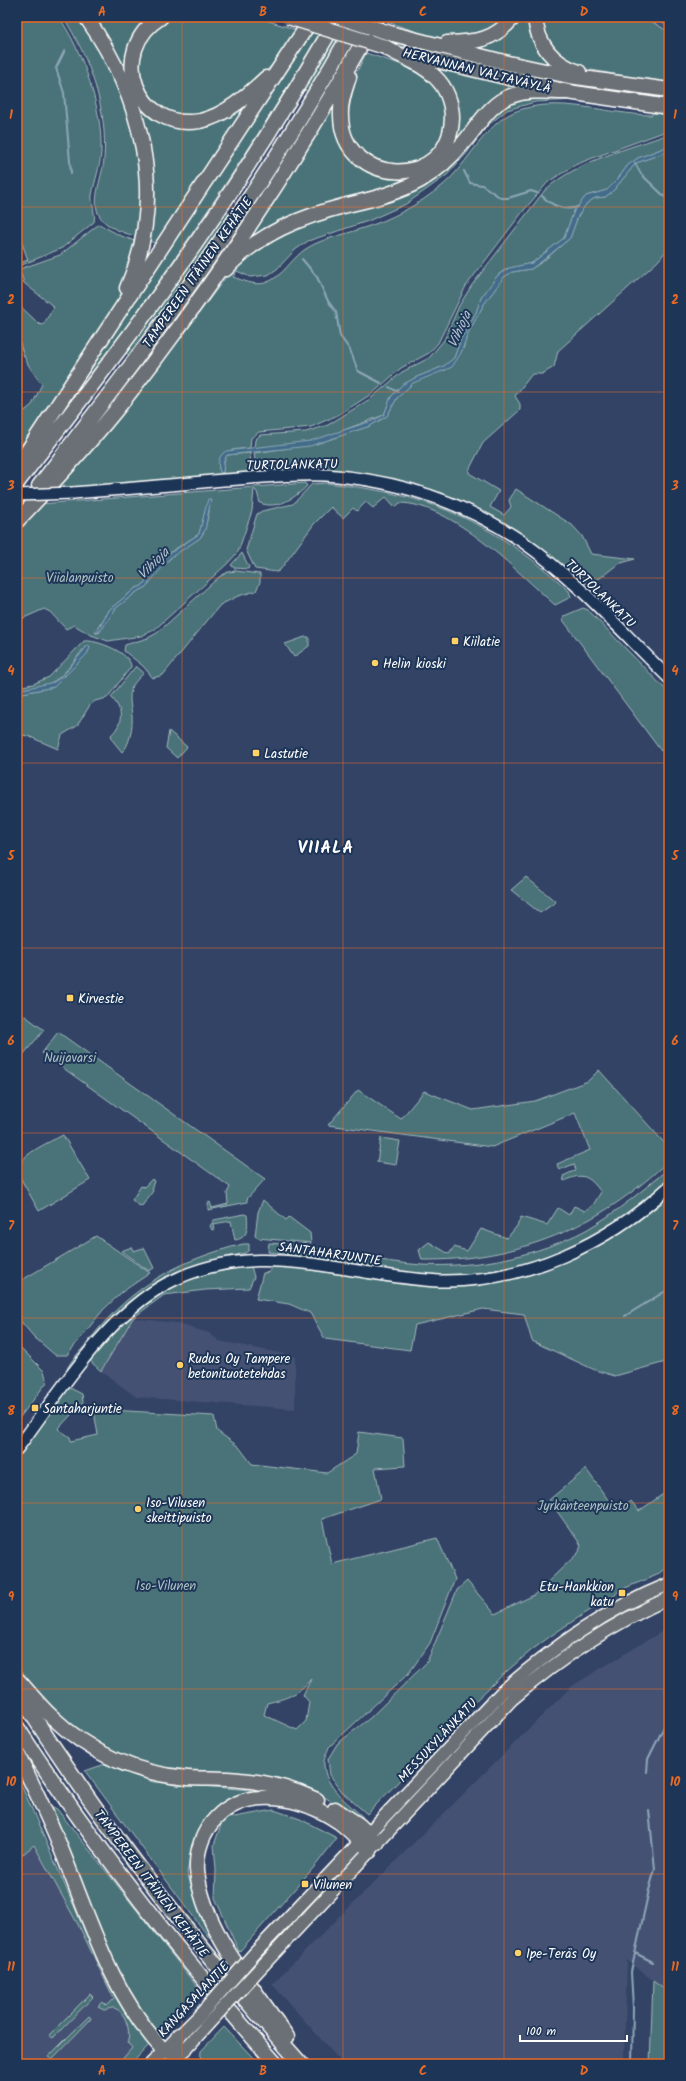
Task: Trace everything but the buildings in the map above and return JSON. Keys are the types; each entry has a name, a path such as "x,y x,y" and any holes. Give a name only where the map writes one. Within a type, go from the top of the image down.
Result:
{"highway":[{"path":"86,17 109,55 130,104 144,148 148,186 147,222 139,258 108,329"},
{"path":"161,17 147,28 137,43 134,52 132,72 138,90 151,107 161,114 180,121 200,121 230,108 266,78 297,41"},
{"name":"HERVANNAN VALTAVÄYLÄ","path":"288,17 385,47 568,92 669,107"},
{"path":"17,467 313,17"},
{"name":"HERVANNAN VALTAVÄYLÄ","path":"338,17 426,43 569,76 669,90"},
{"name":"TAMPEREEN ITÄINEN KEHÄTIE","path":"17,483 139,323 196,243 289,101 338,17"},
{"name":"TAMPEREEN ITÄINEN KEHÄTIE","path":"17,515 150,340 213,252 274,161 360,17"},
{"path":"17,521 67,468 124,400 210,282 282,176 377,17"},
{"path":"426,43 462,43 486,39 506,26 514,17"},
{"path":"535,17 542,44 557,62 571,70 624,84"},
{"path":"356,53 342,103 342,131 354,152 369,164 391,171 408,172 426,165 441,151 450,130 451,105 441,83 430,72 385,47"},
{"path":"210,282 222,274 251,247 280,227 312,214 387,195 422,180 448,160 486,115 505,98 523,93 568,92"},
{"path":"17,1679 51,1717 68,1732 99,1753 116,1762 133,1768 171,1776 251,1781 292,1790 343,1813 369,1842"},
{"name":"TAMPEREEN ITÄINEN KEHÄTIE","path":"17,1691 57,1753 143,1874 214,1963 301,2064"},
{"name":"TAMPEREEN ITÄINEN KEHÄTIE","path":"17,1727 41,1764 122,1876 201,1977 276,2064"},
{"path":"17,1753 59,1844 108,1968 122,1992 175,2057"},
{"path":"304,2064 237,1964 213,1923 205,1904 199,1880 197,1869 199,1849 207,1830 218,1816 237,1803 258,1797 285,1799 312,1808 339,1822 369,1842"},
{"path":"175,2057 179,2035"}],"main road":[{"name":"TURTOLANKATU","path":"17,495 73,493 279,476 325,475 374,481 416,491 477,515 524,543 580,589 669,678"},
{"name":"SANTAHARJUNTIE","path":"17,1449 111,1326 147,1296 167,1284 189,1274 218,1265 265,1259 292,1260 378,1274 440,1281 506,1274 554,1260 592,1243 634,1216 669,1187"},
{"name":"MESSUKYLÄNKATU","path":"264,1964 471,1722 503,1691 531,1666 594,1622 627,1602 669,1584"},
{"name":"MESSUKYLÄNKATU","path":"256,1953 480,1732 538,1677 596,1636 669,1598"},
{"name":"KANGASALANTIE","path":"151,2064 175,2057 256,1953"},
{"name":"KANGASALANTIE","path":"179,2035 204,2020 264,1964"}],"shaded area":[{"path":"644,17 669,18 669,30 662,27"},
{"path":"669,146 669,151 636,163 612,192 605,197 595,198 587,203 578,216 570,238 542,261 531,269 512,272 504,277 484,304 468,333 461,353 452,367 413,383 397,398 387,416 370,426 310,446 227,455 224,461 223,473 220,472 219,460 221,455 226,451 310,441 372,421 384,415 391,397 402,385 444,366 454,358 461,339 476,313 481,298 498,275 509,268 532,263 564,238 574,211 586,196 607,190 617,180 628,165 638,158"},
{"path":"208,499 211,499 205,530 200,538 170,558 145,588 138,591 116,608 102,629 96,634 110,609 136,588 142,586 156,567 169,554 199,534"},
{"path":"88,645 90,648 87,654 54,687 17,694 17,689 54,682 63,676"},
{"path":"133,1318 175,1323 209,1333 219,1341 295,1356 295,1409 136,1397 101,1371"},
{"path":"669,1627 669,1993 627,1960 624,2057 621,2064 343,2064 272,1984 572,1686"},
{"path":"33,1844 148,2046 131,2064 17,2064 17,1859"}],"green space":[{"path":"17,17 59,17 68,31 83,64 95,100 99,118 101,153 92,195 94,222 62,248 17,267 17,264 28,260 17,229"},
{"path":"63,17 81,17 94,36 124,97 143,163 141,238 116,230 106,223 98,213 96,200 104,159 103,122 100,103 89,67 73,33"},
{"path":"90,17 153,17 131,85 187,126 269,80 161,245 149,241 152,218 151,168"},
{"path":"168,17 256,17 297,30 282,54 252,86 205,116 179,117 154,105 137,79 141,51 147,36 152,29"},
{"path":"323,17 329,17 228,181 118,338 41,441 308,32 312,34"},
{"path":"345,17 354,17 310,93 302,89"},
{"path":"390,17 509,17 496,30 456,40 436,38 387,22"},
{"path":"519,17 532,17 559,68 465,48"},
{"path":"540,17 644,17 669,32 669,130 575,165 548,182 524,210 466,286 438,343 429,353 401,368 373,393 338,415 311,427 259,432 251,438 250,448 228,451 224,454 219,462 219,469 223,473 224,461 227,455 250,453 251,466 254,470 256,466 254,453 316,444 370,426 387,416 397,398 413,383 433,373 446,370 463,349 468,333 484,304 504,277 512,272 531,269 542,262 570,238 578,216 587,203 595,198 605,197 612,192 636,163 669,151 669,247 658,261 558,351 554,367 542,374 532,374 515,396 520,404 520,410 483,443 469,470 469,473 499,491 490,507 504,515 511,507 509,500 516,489 572,525 582,536 591,554 635,559 618,564 600,578 586,584 528,539 485,514 462,503 416,486 367,474 342,471 54,489 183,335 231,270 279,232 384,200 503,105 539,95 576,100 535,102 507,110 487,126 467,153 447,175 406,204 368,221 308,241 295,250 277,269 268,275 250,277 237,271 233,277 253,283 265,283 278,276 303,251 315,244 383,221 414,205 443,185 460,167 485,135 503,118 514,112 530,107 565,105 652,115 652,110 392,44 394,39 616,91 643,92 645,80 576,67 547,43"},
{"path":"366,53 418,70 430,79 446,101 446,129 436,149 414,165 386,168 353,144 345,107 348,90"},
{"path":"422,65 527,89 512,92 431,171 349,201 231,259 341,87 337,120 372,169 434,162 455,111"},
{"path":"669,134 669,146 638,158 628,165 617,180 607,190 586,196 574,211 564,238 532,263 506,269 498,275 481,298 476,313 461,339 454,358 444,366 402,385 391,397 384,415 317,440 254,448 255,440 260,435 306,432 328,425 370,399 402,372 429,358 444,340 459,306 472,285 545,190 558,180 588,163"},
{"path":"224,212 231,216 131,357 125,352"},
{"path":"99,224 119,235 140,243 125,286 115,306 17,463 17,417 32,405 42,384 28,365 24,356 19,337 17,303 39,324 43,325 54,307 24,283 21,274 17,276 17,270 60,255"},
{"name":"Viialanpuisto","path":"305,483 307,486 297,495 285,502 273,505 260,503 257,492 254,489 252,511 238,552 227,564 154,630 141,636 108,641 91,635 74,625 66,629 50,612 44,609 17,621 17,532 40,504","holes":["208,501 209,512 204,532 200,538 174,555 161,567 145,588 138,591 116,608 99,633 95,632 110,609 136,588 142,586 156,567 172,551 199,534"]},
{"path":"327,483 372,489 399,495 446,510 469,520 511,545 531,559 569,591 571,597 555,605 503,558 462,527 441,515 420,506 400,503 395,507 386,497 373,508 366,502 357,511 353,508 343,518 331,507 314,524 280,570 277,572 255,569 246,550 257,514 262,511 293,504 312,484"},
{"path":"242,553 249,567 248,569 234,568 231,565"},
{"path":"236,571 260,574 260,582 256,591 238,596 220,605 163,675 153,678 143,666 124,651 125,645 148,638 157,633 219,577 228,572"},
{"path":"583,608 588,610 669,693 669,744 661,751 563,620 564,616"},
{"path":"309,637 309,646 294,657 285,644"},
{"path":"84,641 96,642 112,648 126,657 130,662 131,667 107,698 95,701 90,705 77,726 62,735 58,749 28,736 17,734 17,694 54,687 87,654 90,646 85,647 64,673 51,683 31,688 17,689 17,687 33,684 49,677"},
{"path":"136,666 144,673 132,687 130,694 132,720 131,730 127,745 122,752 113,741 111,735 120,721 120,711 111,697"},
{"path":"169,731 187,747 177,758 166,748"},
{"path":"526,877 556,902 540,913 511,890"},
{"path":"17,1010 44,1030 17,1062"},
{"name":"Nuijavarsi","path":"58,1032 265,1179 247,1199 247,1202 208,1210 208,1203 210,1202 212,1208 228,1204 227,1193 230,1187 42,1053"},
{"path":"599,1070 669,1148 669,1160 643,1184 615,1204 586,1221 556,1236 491,1254 457,1259 422,1260 419,1250 429,1242 449,1254 454,1247 467,1251 481,1229 507,1238 517,1226 521,1217 547,1225 558,1208 569,1215 574,1206 585,1211 593,1205 601,1192 593,1182 581,1176 564,1181 563,1176 576,1170 574,1164 559,1170 557,1164 590,1150 575,1113 492,1147 328,1125 358,1090 401,1119 424,1091 473,1110 535,1101 588,1081"},
{"path":"63,1135 90,1180 39,1211 17,1172 18,1166 22,1160 35,1150"},
{"path":"381,1138 400,1141 396,1165 377,1162"},
{"path":"669,1168 669,1180 638,1207 606,1229 573,1247 538,1260 502,1269 464,1274 425,1275 370,1269 268,1252 269,1243 284,1244 422,1265 464,1264 507,1258 548,1247 586,1230 619,1209"},
{"path":"152,1179 154,1181 152,1187 153,1191 142,1206 138,1205 132,1200 141,1186 144,1187"},
{"path":"669,1197 669,1361 615,1376 595,1370 532,1341 524,1314 483,1309 415,1325 410,1350 325,1339 310,1313 289,1304 256,1299 263,1273 270,1272 270,1265 316,1269 420,1286 455,1287 522,1277 553,1267 584,1253 613,1237 642,1218"},
{"path":"263,1200 286,1220 289,1217 310,1233 311,1243 258,1238 255,1236 258,1212"},
{"path":"244,1214 247,1215 247,1231 240,1239 235,1240 231,1221 213,1224 214,1229 212,1230 210,1226 214,1220"},
{"path":"96,1236 150,1273 122,1292 103,1310 67,1355 55,1355 34,1337 17,1317 17,1283"},
{"path":"243,1244 249,1244 249,1250 245,1253 216,1260 173,1275 71,1368 67,1369 75,1357 107,1319 123,1303 141,1289 159,1277 198,1258"},
{"path":"132,1247 133,1251 144,1248 154,1268 149,1271 121,1251"},
{"path":"251,1266 254,1277 249,1288 205,1290 164,1295 133,1318 101,1371 90,1361 125,1322 159,1294 199,1277"},
{"path":"17,1344 44,1371 47,1382 17,1421"},
{"name":"Iso-Vilunen","path":"68,1387 82,1394 83,1402 58,1429 70,1437 71,1441 98,1435 94,1411 110,1410 214,1416 217,1431 239,1447 252,1464 327,1473 356,1454 359,1432 403,1438 405,1466 375,1468 381,1499 322,1519 332,1564 437,1538 455,1579 430,1643 409,1673 329,1747 324,1763 325,1773 328,1780 338,1794 363,1817 361,1819 326,1798 285,1782 148,1768 101,1749 68,1725 21,1673 17,1666 17,1457","holes":["311,1679 303,1695 309,1702 306,1721 297,1730 264,1715 267,1703 292,1695 301,1689"]},
{"name":"Jyrkänteenpuisto","path":"586,1469 616,1511 631,1501 639,1511 669,1490 669,1565 657,1575 620,1590 614,1596 554,1634 521,1659 461,1715 367,1814 343,1793 330,1775 328,1759 337,1744 370,1718 427,1662 457,1590 467,1581 495,1614 534,1595 579,1552 581,1545 549,1500"},
{"path":"105,1764 153,1782 251,1790 217,1808 195,1836 187,1873 210,1939 85,1771"},
{"path":"17,1775 84,1929 115,1992 150,2044 131,2064 118,2064 132,2048 127,2042 129,2033 124,2017 117,2009 113,2008 104,2010 98,2007 103,2002 107,2006 114,1999 81,1930 34,1845 17,1859"},
{"path":"51,1806 57,1809 202,1993 157,2035 119,1974"},
{"path":"274,1810 300,1819 337,1838 315,1866 239,1952 215,1898 216,1870 214,1845 223,1819"},
{"path":"653,1981 669,1993 669,2064 650,2064"},
{"path":"90,1994 93,1997 53,2038 49,2035"},
{"path":"89,2016 91,2018 90,2020 52,2059 48,2057"},
{"path":"224,2027 259,2064 200,2063 201,2051"}],"waterway":[{"path":"65,50 56,68 64,93 71,173"},
{"path":"635,163 641,174 667,199"},
{"path":"464,171 470,183 482,185 501,198 508,198 531,191 537,193"},
{"path":"542,196 558,207 578,207"},
{"path":"302,259 317,277 328,301 336,312 340,336 350,350 358,371 381,383"},
{"path":"389,387 398,392"},
{"path":"625,1316 669,1289"},
{"path":"647,1772 648,1759 669,1717"},
{"path":"632,2064 633,2008 631,1972 655,1869 649,1810"},
{"path":"635,1953 653,1962"}],"tram line":[{"path":"652,17 669,26"}],"place":[{"name":"Kiilatie","path":"455,641"},
{"name":"Helin kioski","path":"375,663"},
{"name":"Lastutie","path":"256,753"},
{"name":"Kirvestie","path":"70,998"},
{"name":"Rudus Oy Tampere betonituotetehdas","path":"180,1365"},
{"name":"Santaharjuntie","path":"35,1408"},
{"name":"Iso-Vilusen skeittipuisto","path":"138,1509"},
{"name":"Etu-Hankkion katu","path":"622,1593"},
{"name":"Vilunen","path":"305,1884"},
{"name":"Ipe-Teräs Oy","path":"518,1953"}],"district":[{"name":"VIIALA","path":"326,847"}],"water label":[{"name":"Vihioja","path":"459,329"},
{"name":"Vihioja","path":"153,563"}]}
